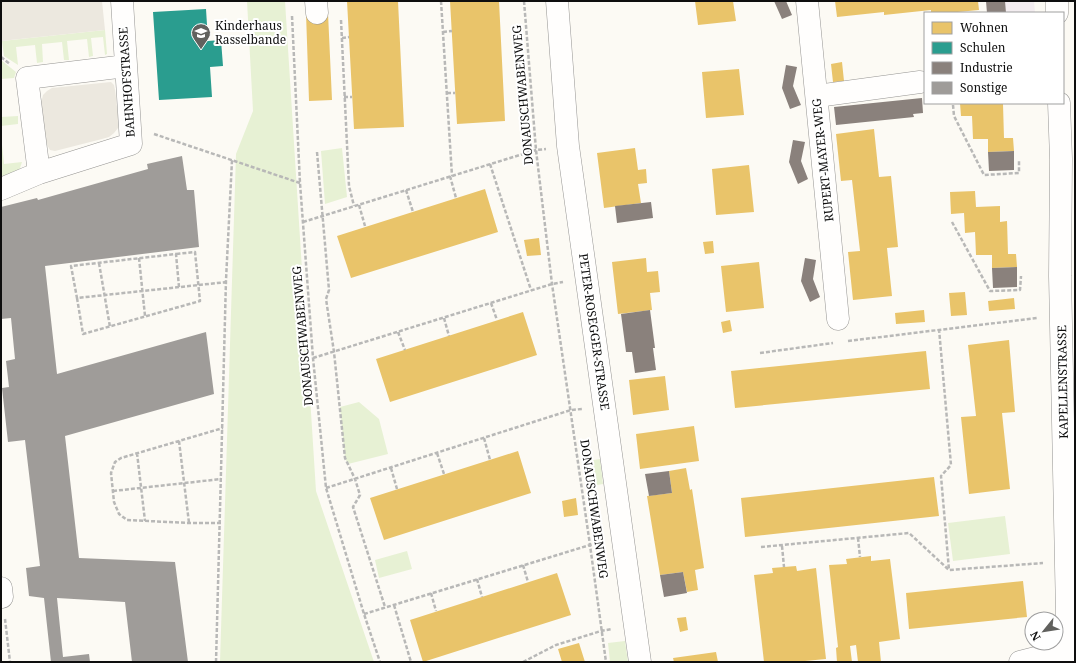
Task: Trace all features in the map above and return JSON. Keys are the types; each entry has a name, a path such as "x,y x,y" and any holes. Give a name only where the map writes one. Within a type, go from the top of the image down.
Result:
{"street":[{"name":"BAHNHOFSTRASSE","path":"1,190 39,173 131,144 122,1"},
{"name":"PETER-ROSEGGER-STRASSE","path":"557,1 568,146 640,662"},
{"name":"RUPERT-MAYER-WEG","path":"807,1 838,319"},
{"path":"1057,1 1057,12"},
{"path":"39,173 27,78 126,66"},
{"path":"816,96 920,82"},
{"name":"KAPELLENSTRASSE","path":"1059,104 1065,561 1070,653"},
{"path":"1020,662 1070,653"}],"path":[{"path":"442,1 451,176 456,198"},
{"name":"DONAUSCHWABENWEG","path":"524,1 536,150 552,284 606,662"},
{"name":"DONAUSCHWABENWEG","path":"292,9 300,183 313,358 326,488 380,662"},
{"path":"340,16 349,186 354,206"},
{"path":"443,32 452,31"},
{"path":"342,38 349,37"},
{"path":"447,93 455,93"},
{"path":"344,97 352,97"},
{"path":"953,105 954,116 984,175 1019,173 1019,161"},
{"path":"130,126 300,183"},
{"path":"303,222 536,150 568,146"},
{"path":"317,152 329,290 326,299 334,352 345,458 355,479 360,495 353,507 385,607"},
{"path":"216,662 221,523 226,280 232,160"},
{"path":"490,164 531,290"},
{"path":"406,190 413,212"},
{"path":"358,205 365,226"},
{"path":"952,222 990,291 1020,290 1021,276"},
{"path":"195,252 200,301 83,334 71,266 176,254 195,252"},
{"path":"176,254 179,287"},
{"path":"139,258 145,316"},
{"path":"99,263 110,327"},
{"path":"313,358 531,290 552,284 586,278"},
{"path":"77,298 227,282"},
{"path":"490,303 497,320"},
{"path":"760,353 939,329 1062,315"},
{"path":"444,318 449,336"},
{"path":"939,329 951,465 941,476 949,570"},
{"path":"398,332 404,350"},
{"path":"326,488 571,410 604,405"},
{"path":"221,523 189,524 127,520 119,514 114,502 111,473 115,462 121,458 222,428"},
{"path":"484,438 490,460"},
{"path":"179,441 189,524"},
{"path":"137,453 145,521"},
{"path":"437,453 444,474"},
{"path":"390,468 397,489"},
{"path":"113,491 221,479"},
{"path":"761,547 909,533 949,570 1065,561"},
{"path":"858,538 860,557"},
{"path":"364,614 590,545 622,539"},
{"path":"782,546 784,567"},
{"path":"523,565 528,582"},
{"path":"477,579 482,597"},
{"path":"2,592 10,662"},
{"path":"432,593 436,611"},
{"path":"394,605 411,662"},
{"path":"523,662 556,645 601,631 635,625"}],"shaded area":[{"path":"1,1 102,1 105,30 1,41"},
{"path":"986,1 1034,1 1035,12 987,12"},
{"path":"111,82 114,85 115,90 119,123 118,128 114,133 109,137 102,139 55,151 50,150 47,145 40,107 43,95 52,88"}],"green space":[{"path":"247,1 285,1 316,491 374,662 220,662 236,154 253,111"},
{"path":"105,30 107,54 105,55 103,37 91,38 93,56 89,57 87,39 67,41 69,60 64,60 62,42 42,44 43,62 37,63 35,45 16,47 18,65 4,56 2,41"},
{"path":"1,60 16,72 14,78 1,79"},
{"path":"18,116 18,124 1,126 1,117"},
{"path":"1,135 4,164 22,162 19,171 1,180"},
{"path":"342,148 347,197 325,204 321,151"},
{"path":"359,402 379,419 388,454 348,464 345,458 340,407"},
{"path":"600,459 603,484 586,487 582,462"},
{"path":"1005,516 1010,554 953,561 948,523"},
{"path":"407,551 412,569 379,578 375,560"},
{"path":"625,641 628,662 610,662 608,643"}],"building: Wohnen":[{"path":"347,1 398,1 404,127 354,129"},
{"path":"450,1 499,1 505,121 457,124"},
{"path":"695,1 733,1 736,21 698,25"},
{"path":"835,1 978,1 979,10 931,12 931,10 884,15 884,12 837,17"},
{"path":"306,13 328,13 332,100 309,101"},
{"path":"842,62 844,81 833,82 831,64"},
{"path":"739,69 744,115 706,118 702,72"},
{"path":"960,104 1003,104 1004,138 1013,138 1014,151 988,152 988,139 973,139 972,116 961,116"},
{"path":"874,129 879,177 891,176 898,247 887,248 892,296 853,300 848,252 860,251 852,180 841,181 836,134"},
{"path":"635,148 638,170 646,169 647,183 638,184 641,203 604,208 597,153"},
{"path":"749,165 754,212 716,215 712,169"},
{"path":"485,189 498,232 351,278 337,236"},
{"path":"975,191 976,207 1000,206 1000,222 1007,221 1008,254 1016,254 1017,267 992,268 992,255 976,255 975,232 965,233 964,213 951,214 950,192"},
{"path":"539,238 541,255 527,256 524,240"},
{"path":"713,241 714,253 705,254 703,242"},
{"path":"646,258 647,272 658,271 660,292 650,293 652,310 618,314 612,262"},
{"path":"759,262 764,308 726,312 721,266"},
{"path":"965,292 967,315 951,316 949,293"},
{"path":"1014,298 1015,309 989,311 988,301"},
{"path":"924,310 925,322 896,324 895,313"},
{"path":"523,312 537,355 390,402 376,359"},
{"path":"730,320 732,331 723,333 721,322"},
{"path":"1009,340 1015,412 1002,413 1010,489 969,494 961,417 976,416 968,345"},
{"path":"926,351 930,389 735,408 731,371"},
{"path":"665,376 669,410 633,415 629,380"},
{"path":"694,426 699,461 640,469 636,434"},
{"path":"518,451 531,493 384,540 370,498"},
{"path":"686,468 690,490 692,489 704,568 695,570 698,590 687,592 683,572 660,575 647,496 672,493 669,471"},
{"path":"934,477 939,516 745,537 741,498"},
{"path":"576,498 578,515 564,517 562,501"},
{"path":"871,556 871,561 890,559 900,639 879,642 881,662 858,662 856,645 850,646 852,662 837,662 836,648 838,647 829,565 847,564 846,559"},
{"path":"796,566 797,571 816,568 826,659 805,662 764,662 754,575 773,573 772,568"},
{"path":"557,573 571,615 423,662 410,620"},
{"path":"1023,581 1026,611 1024,611 1024,617 909,629 906,593"},
{"path":"686,617 688,630 680,632 677,618"},
{"path":"579,643 585,662 562,662 558,649"},
{"path":"716,652 718,662 674,662 673,658"}],"building: Schulen":[{"path":"206,9 208,41 221,40 223,66 210,67 212,97 159,100 153,12"}],"building: Industrie":[{"path":"774,1 786,1 792,15 782,19"},
{"path":"986,1 1005,1 1006,12 987,12"},
{"path":"786,65 797,67 793,86 801,105 790,109 782,88"},
{"path":"922,98 923,113 913,114 914,117 836,125 834,107"},
{"path":"793,140 805,142 801,161 808,179 798,184 789,162"},
{"path":"1014,151 1014,170 989,171 988,152"},
{"path":"651,202 653,218 617,223 615,206"},
{"path":"805,258 816,260 813,279 820,297 810,302 801,281"},
{"path":"1017,267 1017,287 993,288 992,268"},
{"path":"650,310 656,370 635,373 632,352 626,352 621,314"},
{"path":"669,471 672,493 649,496 645,474"},
{"path":"683,572 687,593 664,597 660,575"}],"building: Sonstige":[{"path":"182,156 187,190 194,190 199,247 45,266 57,374 206,332 214,394 65,436 79,558 175,562 188,662 132,662 125,602 57,598 63,657 89,654 90,662 51,662 44,598 29,596 26,568 40,566 25,440 8,442 2,388 9,387 6,361 15,359 11,318 1,319 1,207 37,198 38,200 148,169 147,164"}],"place":[{"name":"Kinderhaus Rasselbande","path":"201,50"}]}
